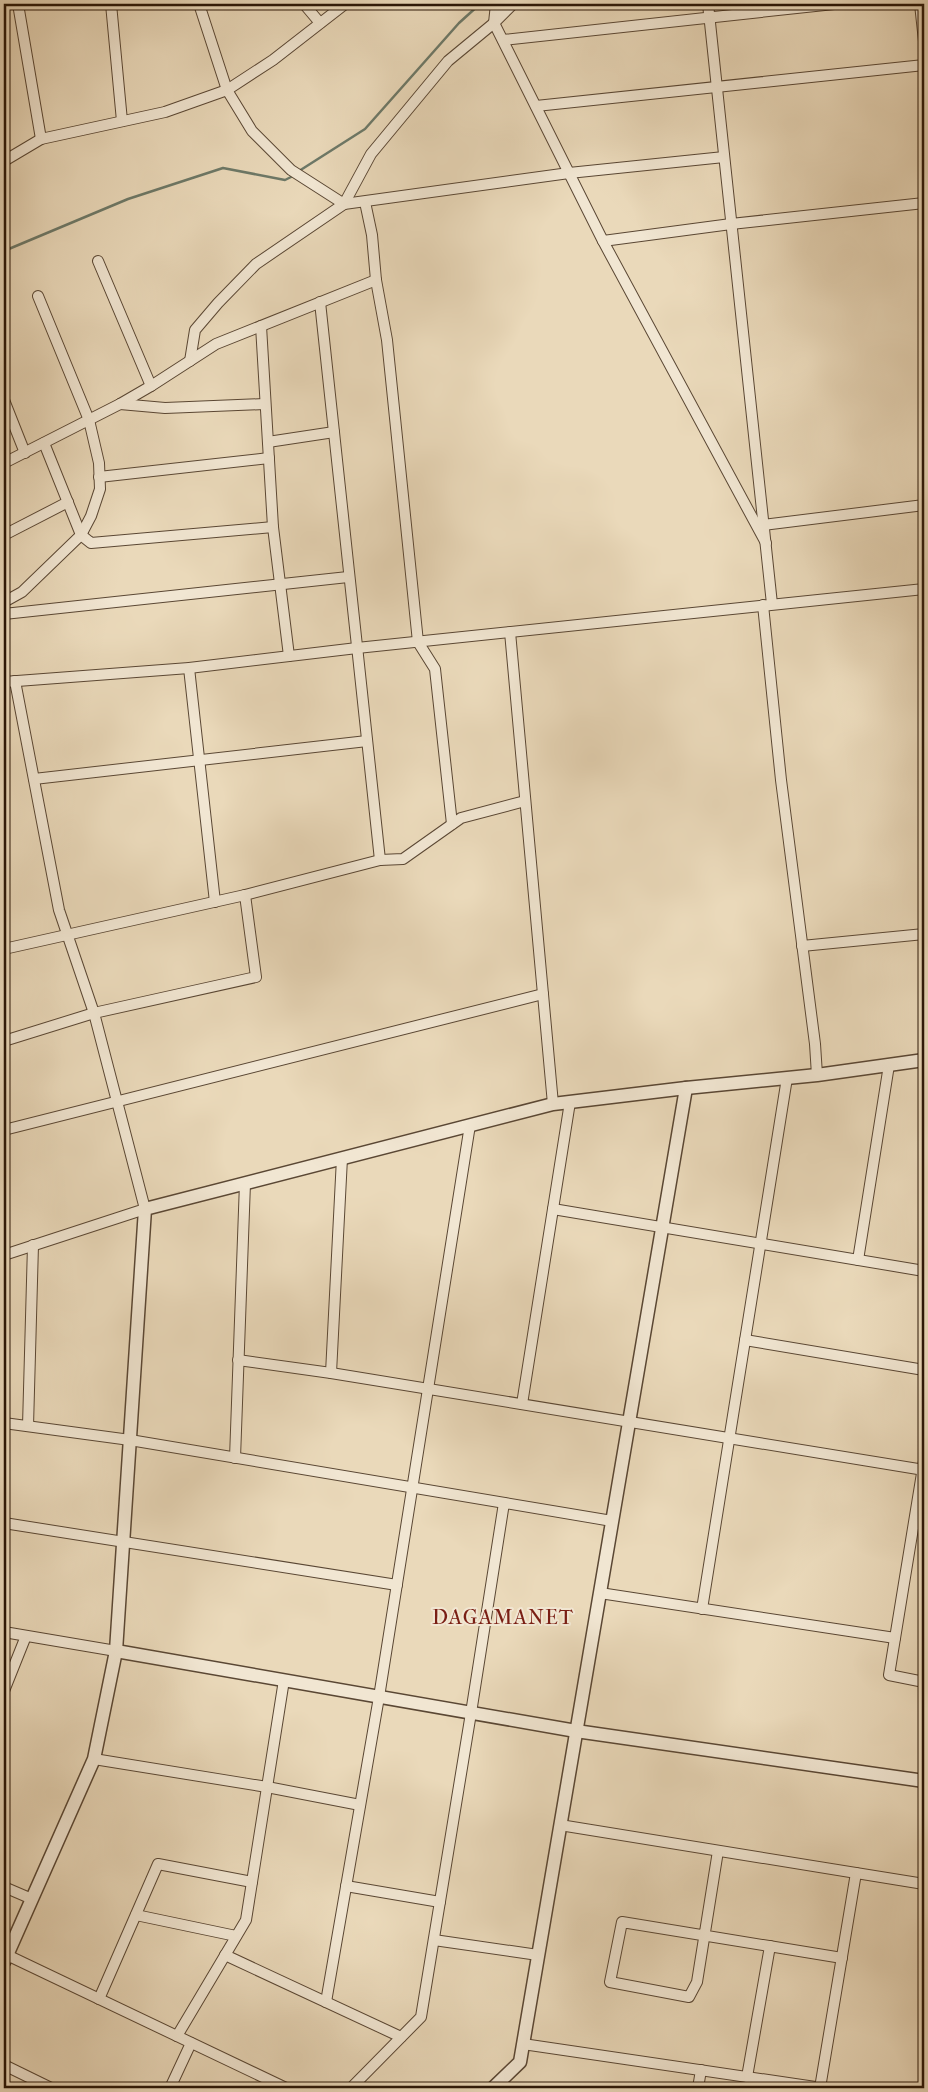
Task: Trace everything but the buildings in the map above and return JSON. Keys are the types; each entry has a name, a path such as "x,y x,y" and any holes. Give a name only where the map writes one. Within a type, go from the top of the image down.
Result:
{"street":[{"path":"18,4 41,139"},
{"path":"111,4 122,121"},
{"path":"199,4 228,90 252,131 291,170 344,204 569,173 724,157"},
{"path":"304,4 320,23"},
{"path":"4,161 41,139 165,112 228,90 273,60 345,4"},
{"path":"496,4 494,23 603,241 766,543"},
{"path":"190,361 195,330 256,264 344,204 371,154 448,61 494,23 513,4"},
{"path":"708,4 766,543 768,605 781,780 815,1044 817,1075"},
{"path":"503,40 834,4"},
{"path":"920,4 924,40"},
{"path":"536,106 924,65"},
{"path":"365,202 372,235 376,280 387,340 418,642 435,669 452,824"},
{"path":"603,241 732,224 924,203"},
{"path":"98,262 151,386"},
{"path":"4,464 120,404 216,344 376,280"},
{"path":"4,602 22,592 81,535 91,516 100,489 99,463 89,420 38,296"},
{"path":"320,302 348,577 380,860"},
{"path":"261,326 264,404 273,527 289,656"},
{"path":"4,400 25,453"},
{"path":"120,404 165,408 264,404"},
{"path":"268,442 334,432"},
{"path":"44,443 81,535 91,543 273,527"},
{"path":"99,477 269,458"},
{"path":"4,535 68,502"},
{"path":"763,525 924,505"},
{"path":"4,614 348,577"},
{"path":"4,682 189,668 357,648 924,589"},
{"path":"510,632 553,1104"},
{"path":"189,668 215,902"},
{"path":"15,681 60,910 94,1012 145,1209 116,1652 94,1759 5,1958 99,1999 286,2088"},
{"path":"34,780 367,741"},
{"path":"4,948 245,896 380,860 403,859 460,818 525,801"},
{"path":"4,1041 94,1012 256,977 245,896"},
{"path":"802,946 924,934"},
{"path":"4,1130 543,994"},
{"path":"4,1255 145,1209 553,1104 817,1075 924,1060"},
{"path":"858,1260 890,1065"},
{"path":"702,1608 787,1078"},
{"path":"493,2088 520,2062 686,1088"},
{"path":"522,1404 570,1102"},
{"path":"326,2002 379,1697 470,1126"},
{"path":"331,1373 342,1158"},
{"path":"235,1458 245,1183"},
{"path":"553,1209 924,1271"},
{"path":"28,1426 34,1245"},
{"path":"745,1340 924,1370"},
{"path":"238,1360 924,1467 889,1675 924,1682"},
{"path":"4,1423 130,1440 612,1521"},
{"path":"352,2088 420,2017 472,1713 504,1503"},
{"path":"4,1523 397,1585"},
{"path":"600,1593 895,1638"},
{"path":"4,1632 576,1731 924,1781"},
{"path":"4,1692 26,1636"},
{"path":"177,2036 246,1920 284,1680"},
{"path":"94,1759 267,1787 360,1806"},
{"path":"560,1825 924,1884"},
{"path":"718,1850 704,1935 697,1982 689,1997 610,1982 622,1922 704,1935 842,1958"},
{"path":"99,1999 158,1864 252,1882"},
{"path":"523,2044 822,2088 856,1873"},
{"path":"346,1886 440,1902"},
{"path":"4,1887 32,1899"},
{"path":"136,1915 236,1936"},
{"path":"434,1940 538,1955"},
{"path":"747,2077 770,1946"},
{"path":"225,1955 401,2037"},
{"path":"170,2088 191,2043"},
{"path":"4,2065 51,2088"},
{"path":"698,2088 701,2070"}],"waterway":[{"path":"299,171 365,129 459,23 480,4"},
{"path":"4,251 128,199 223,168 285,180 293,176"}],"district":[{"name":"DAGAMANET","path":"503,1617"}]}
